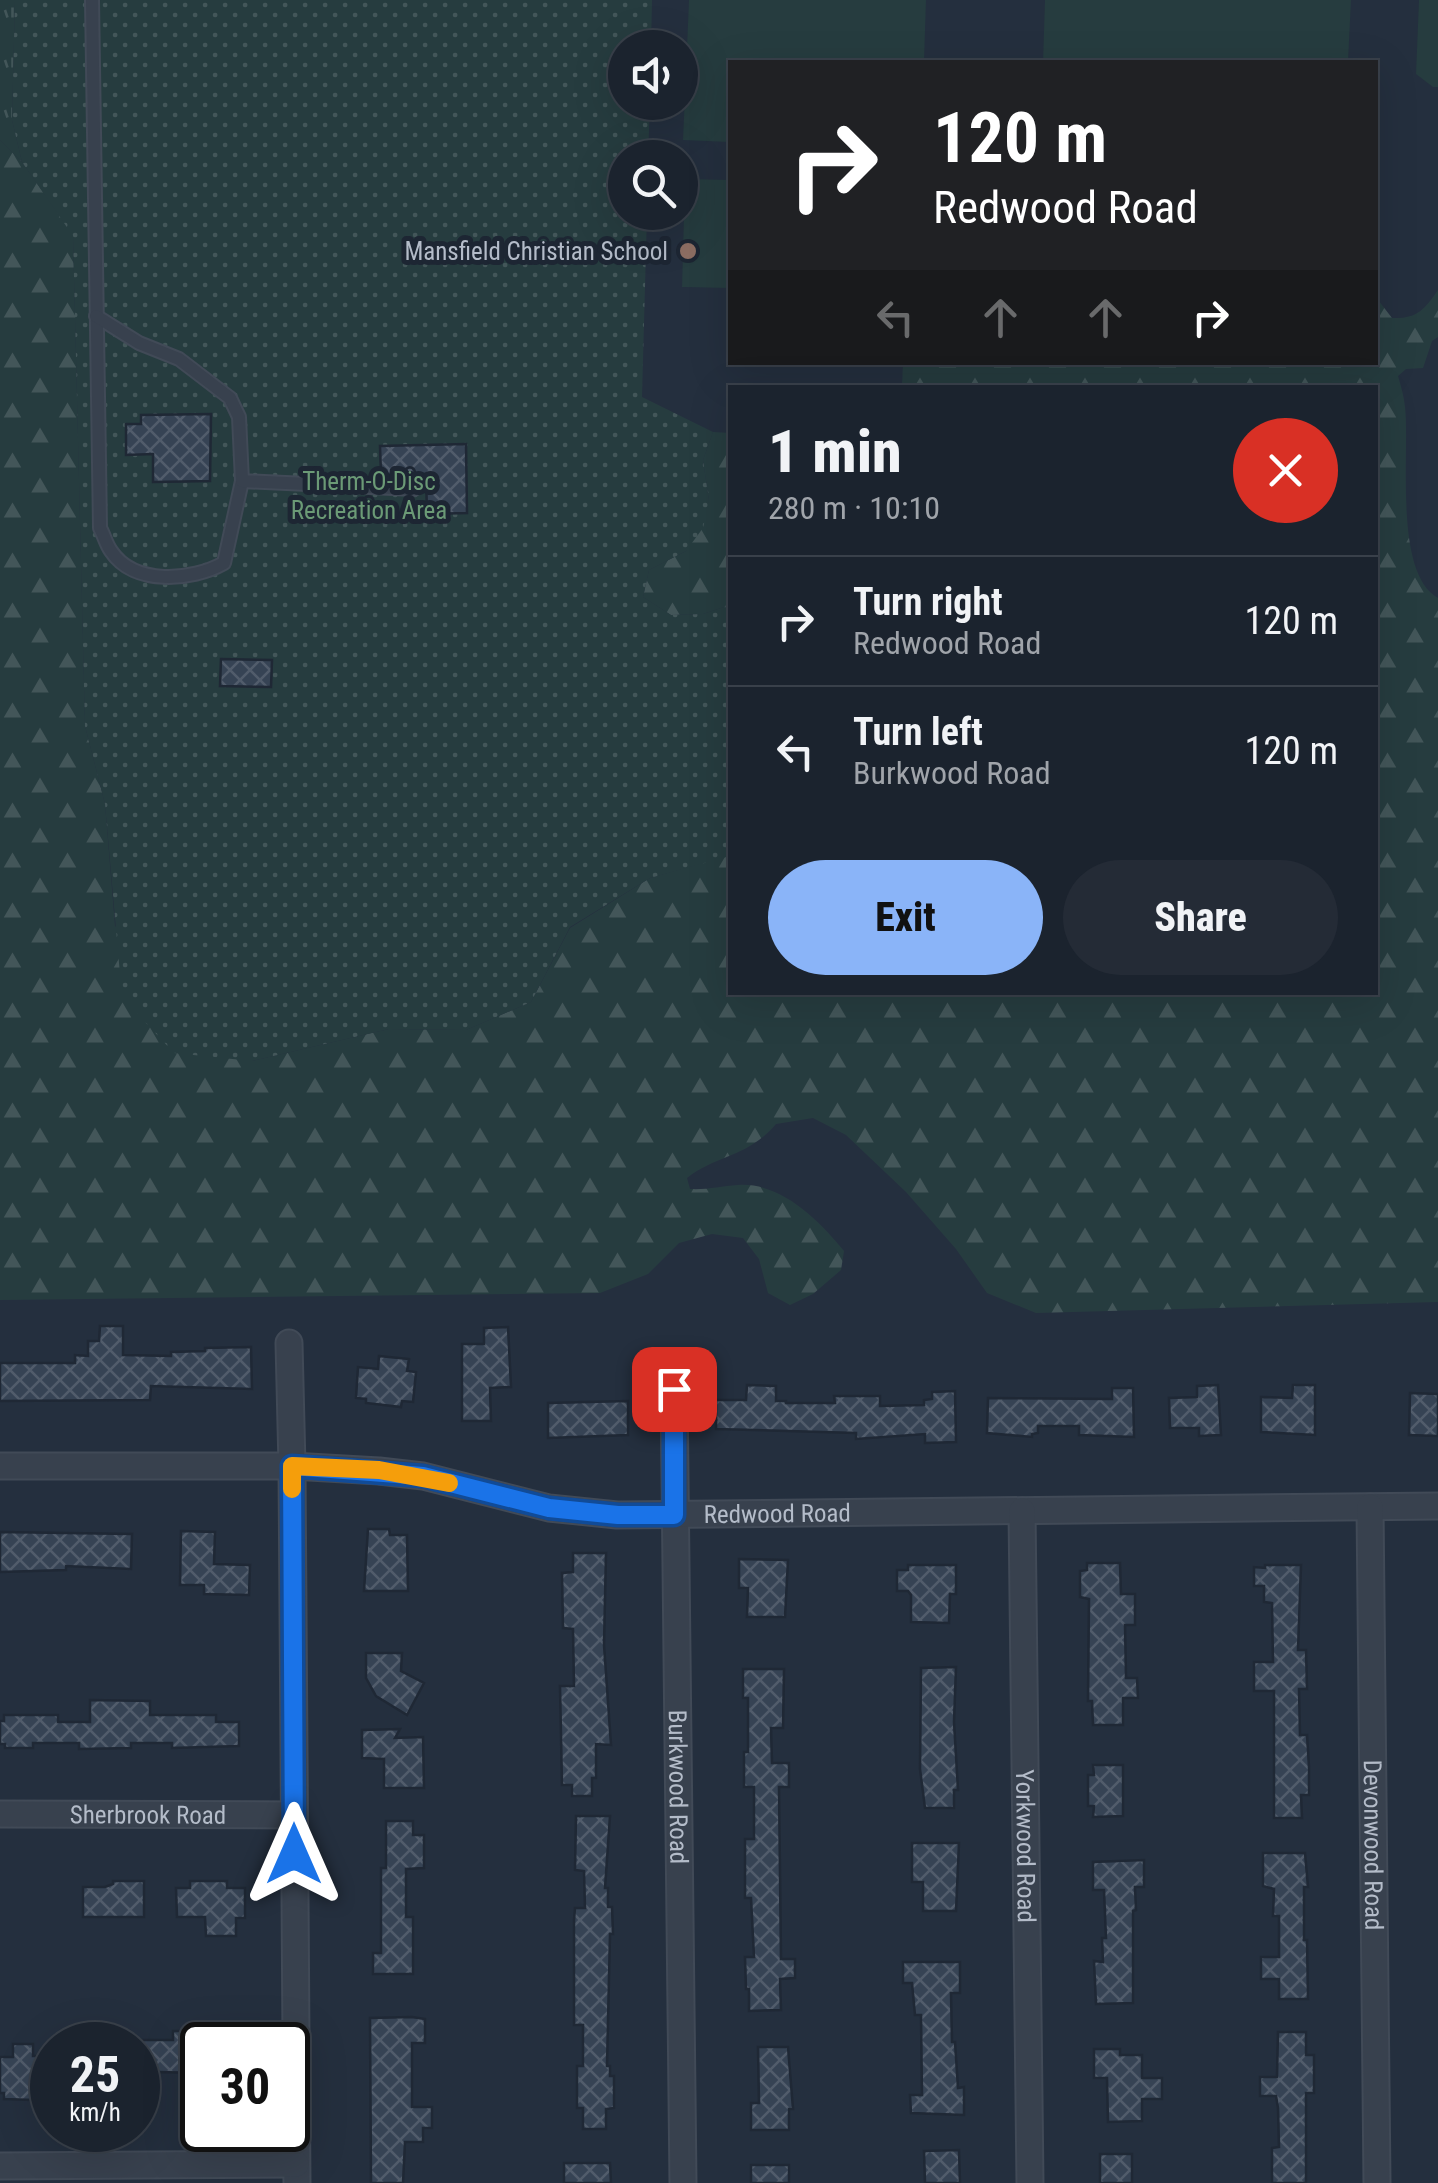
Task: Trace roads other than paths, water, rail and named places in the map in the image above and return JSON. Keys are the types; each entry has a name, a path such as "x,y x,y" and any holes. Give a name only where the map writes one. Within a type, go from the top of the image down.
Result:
{"street":[{"path":"0,2166 296,2174 289,1342"},
{"name":"Burkwood Road","path":"674,1389 683,2183"},
{"name":"Redwood Road","path":"0,1466 292,1466 423,1476 549,1508 618,1515 1438,1506"},
{"name":"Devonwood Road","path":"1370,1507 1377,2183"},
{"name":"Yorkwood Road","path":"1022,1511 1030,2183"},
{"name":"Sherbrook Road","path":"0,1814 294,1815"}],"lane":[{"path":"92,0 96,316 100,528 112,553 132,570 158,576 204,574 224,563 242,481 239,417 230,398 179,359 139,343 96,316"},
{"path":"242,481 414,489"}],"place":[{"name":"Mansfield Christian School","path":"688,251"}],"park label":[{"name":"Therm-O-Disc Recreation Area","path":"369,496"}]}
